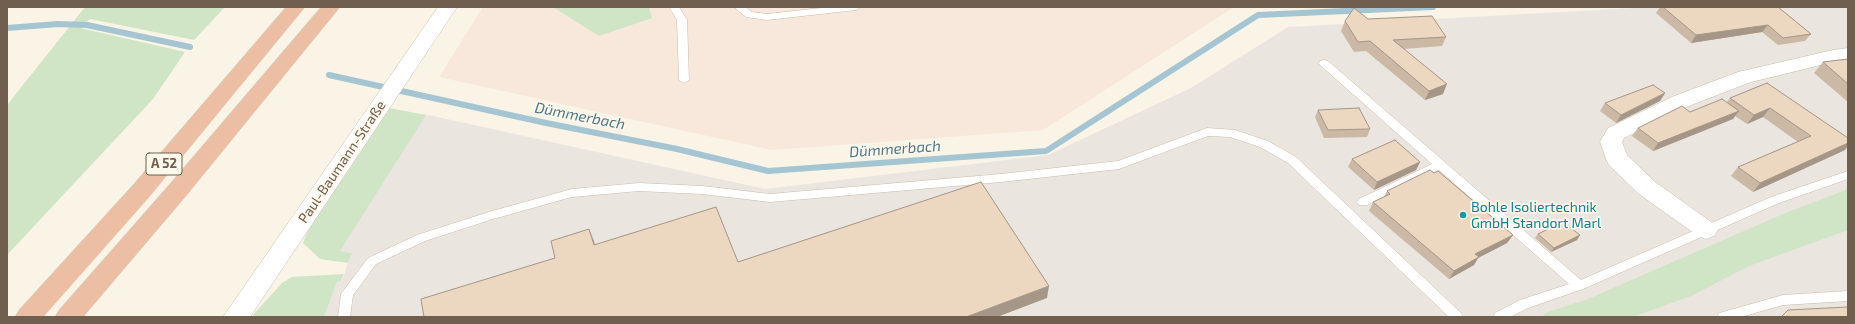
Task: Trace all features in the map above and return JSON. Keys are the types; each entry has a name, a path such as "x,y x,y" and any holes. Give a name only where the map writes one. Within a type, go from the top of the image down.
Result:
{"highway":[{"name":"A 52","path":"28,317 142,191 296,7"},
{"name":"A 52","path":"68,317 187,180 331,7"}],"street":[{"name":"Paul-Baumann-Straße","path":"236,317 448,7"},
{"path":"1706,230 1647,188 1618,159 1611,142 1616,133 1679,102 1745,77 1833,56 1848,54"}],"lane":[{"path":"674,7 682,20 684,80"},
{"path":"739,7 749,15 767,17 856,7"},
{"path":"1324,63 1579,286"},
{"path":"344,317 348,294 372,261 421,238 492,215 572,193 639,187 702,190 770,198 1001,178 1119,164 1181,143 1207,132 1231,133 1264,144 1292,160 1457,317"},
{"path":"1363,202 1440,165"},
{"path":"1499,317 1524,304 1579,286 1775,200 1848,176"},
{"path":"1723,317 1783,300 1848,296"}],"shaded area":[{"path":"483,7 1234,7 1043,130 772,150 439,77"},
{"path":"1653,7 1848,7 1848,317 324,317 337,282 342,281 351,253 340,251 424,114 765,189 1048,155 1191,88 1288,27"}],"green space":[{"path":"85,7 225,7 194,40 90,19 80,28 185,52 153,99 7,255 7,105"},
{"path":"553,7 649,7 652,18 599,36"},
{"path":"389,108 426,115 340,251 352,253 348,263 320,259 303,243 310,226"},
{"path":"1848,189 1848,230 1749,266 1691,296 1633,317 1542,317 1545,313 1588,299 1783,214"},
{"path":"344,274 341,281 337,282 324,317 256,317 253,315 282,283 292,277"}],"building":[{"path":"1663,7 1778,7 1811,34 1783,38 1768,25 1696,35"},
{"path":"1354,8 1368,19 1432,16 1446,37 1393,40 1447,84 1429,91 1370,41 1358,42 1345,21"},
{"path":"1848,59 1848,84 1823,62"},
{"path":"1767,83 1848,138 1848,143 1760,183 1738,167 1811,136 1770,108 1754,115 1730,98"},
{"path":"1653,85 1665,93 1621,115 1605,103"},
{"path":"1722,99 1739,111 1658,143 1638,128 1682,106 1690,112"},
{"path":"1359,108 1370,129 1328,130 1318,110"},
{"path":"1395,140 1420,162 1377,182 1352,159"},
{"path":"1430,170 1434,173 1438,171 1513,235 1475,254 1479,257 1454,271 1373,202 1390,194 1387,191"},
{"path":"981,182 1049,286 966,317 424,317 421,299 555,258 551,241 589,229 594,245 716,207 738,262"},
{"path":"1563,222 1580,235 1554,248 1538,234"},
{"path":"1848,307 1848,317 1781,317 1788,310"}],"waterway":[{"name":"Dümmerbach","path":"329,75 546,123 677,149 768,171 1046,151 1258,15 1433,7"},
{"name":"Dümmerbach","path":"7,28 58,24 87,25 190,47"}],"place":[{"name":"Bohle Isoliertechnik GmbH Standort Marl","path":"1463,215"}]}
